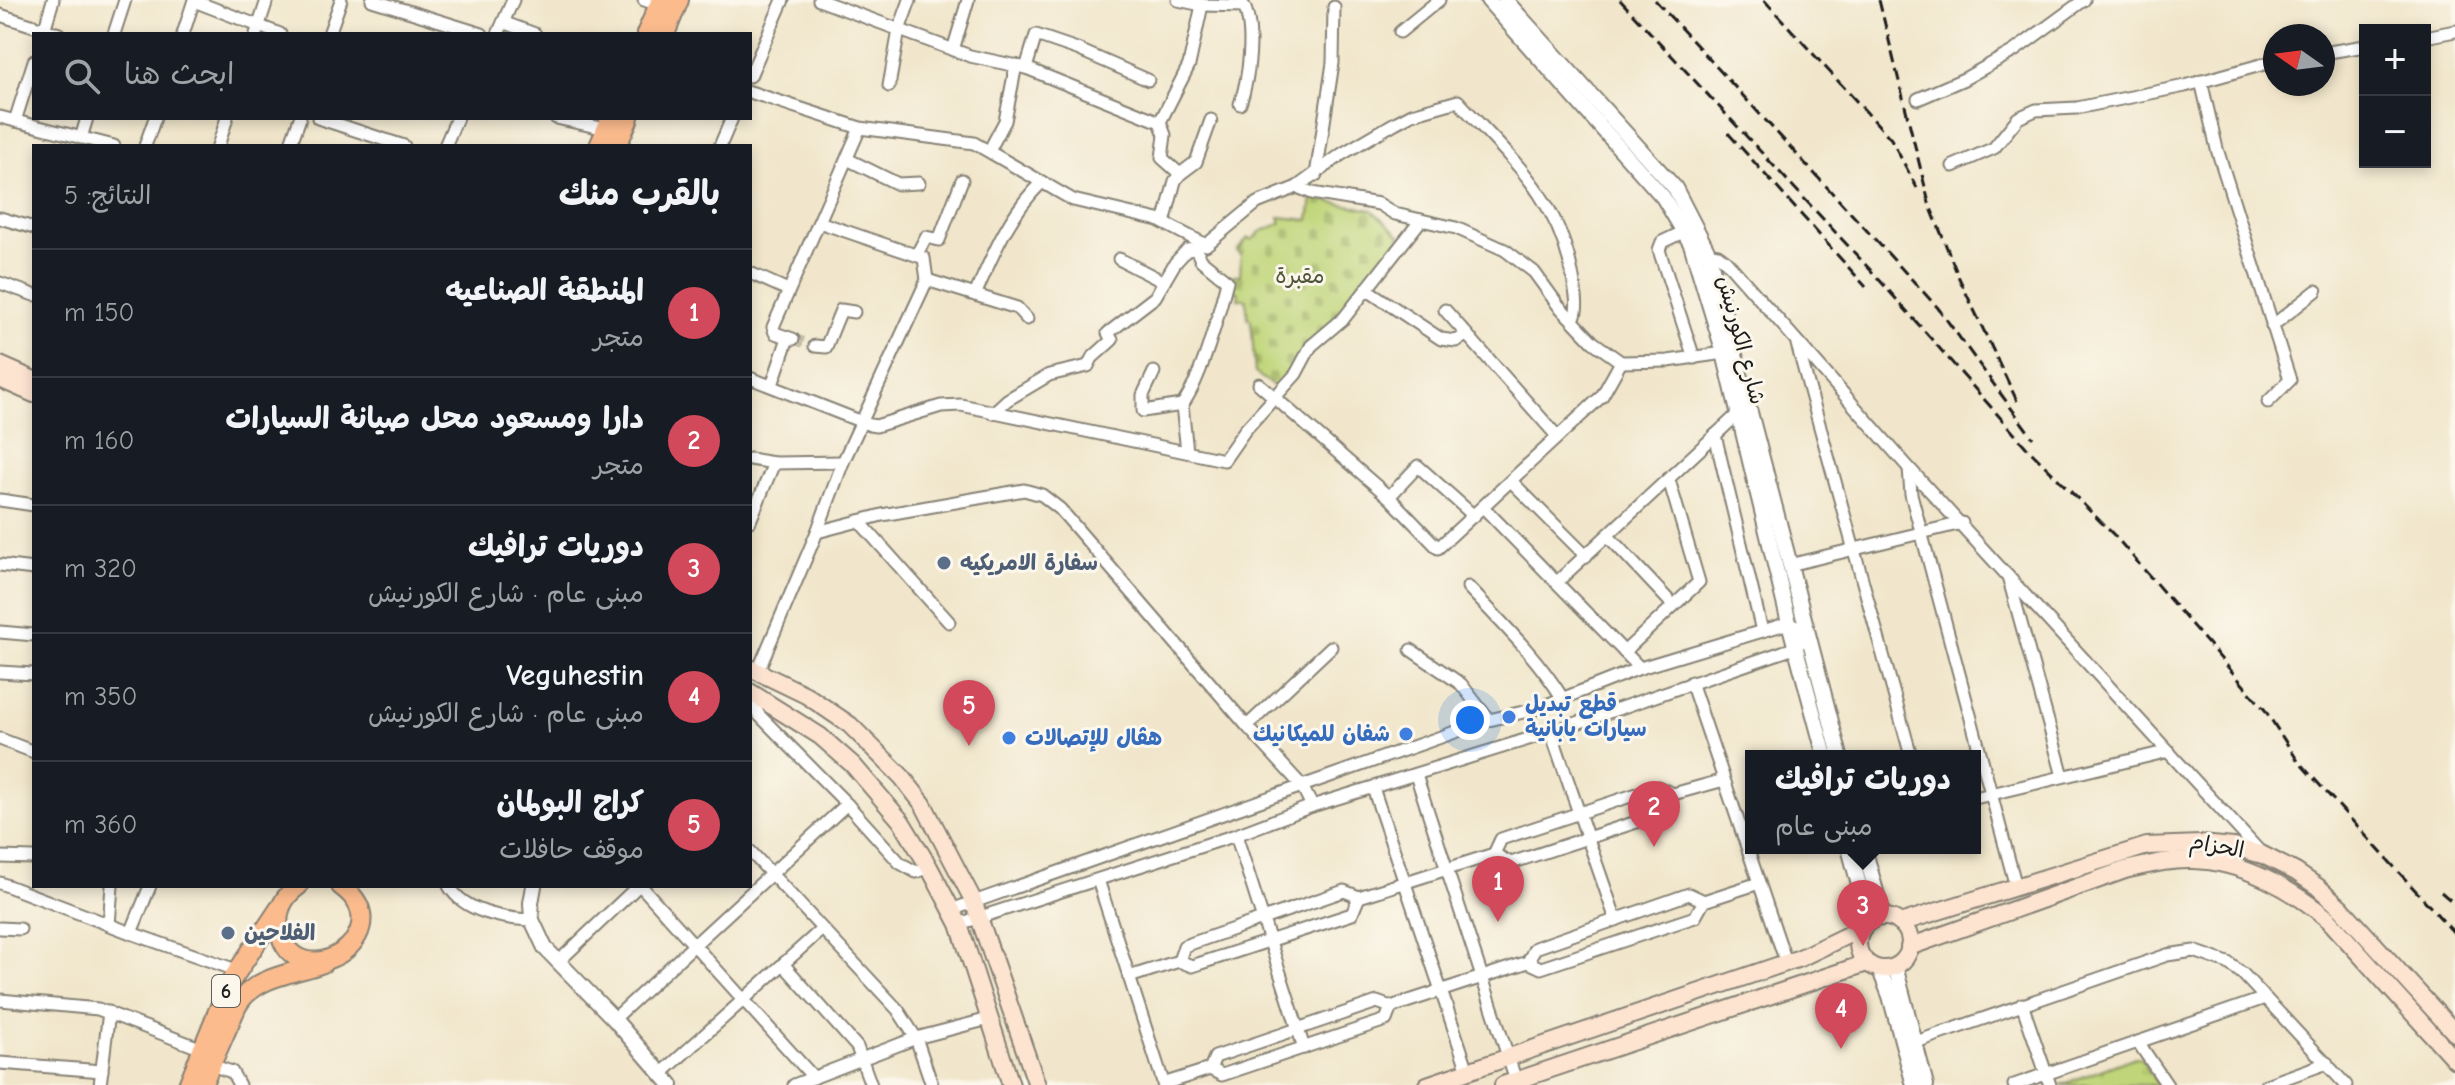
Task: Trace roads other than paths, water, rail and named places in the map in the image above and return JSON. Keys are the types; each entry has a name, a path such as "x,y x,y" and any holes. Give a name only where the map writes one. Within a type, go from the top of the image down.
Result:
{"highway":[{"path":"666,32 679,0"},
{"path":"647,32 655,2"},
{"path":"618,144 628,120"},
{"path":"343,888 354,899 360,916"},
{"path":"291,892 279,930 287,946 306,959 329,961 353,944 360,927 359,888"},
{"name":"6","path":"202,1085 221,1002 291,892"},
{"name":"6","path":"188,1085 245,994 260,984 329,961"}],"main road":[{"path":"0,365 32,379"},
{"path":"0,379 32,393"},
{"path":"754,670 806,695 837,716 872,746 923,804 973,900 1037,1085"},
{"path":"752,693 820,736 853,765 901,821 955,917 1011,1085"},
{"path":"1427,1085 1786,962 1871,922 1900,923 2147,846 2201,844 2234,847 2263,855 2296,872 2341,908 2455,1033"},
{"name":"الحزام","path":"1909,947 2125,870 2161,861 2215,863 2257,876 2311,905 2328,919 2455,1060"},
{"path":"1871,922 1858,947 1880,966"},
{"path":"1509,1083 1902,961 1909,947 1908,934 1900,923"}],"street":[{"path":"0,15 43,32 53,0"},
{"path":"115,32 125,0"},
{"path":"184,32 194,0 257,30 267,0"},
{"path":"330,32 341,0"},
{"path":"372,0 476,32"},
{"path":"513,0 502,29 522,32"},
{"path":"819,0 953,50 1021,67 1160,122 1165,135 1162,158 1180,174"},
{"path":"889,86 899,30 910,0"},
{"path":"953,50 968,0"},
{"path":"1178,0 1244,6 1248,15 1248,80 1240,104"},
{"path":"1400,32 1439,0"},
{"name":"شارع الكورنيش","path":"1488,0 1663,197 1702,254 1789,623 1823,750"},
{"name":"شارع الكورنيش","path":"1505,0 1675,188 1702,254 1838,750"},
{"path":"1918,99 1964,79 2014,51 2084,0"},
{"path":"752,71 781,1"},
{"path":"1160,122 1189,65 1206,4"},
{"path":"1316,175 1333,63 1334,7"},
{"path":"2431,36 2455,31"},
{"path":"989,151 1005,121 1021,67 1036,35 1148,80"},
{"path":"2335,51 2359,47"},
{"path":"1953,166 1994,148 2018,118 2036,110 2077,108 2263,64"},
{"path":"15,121 32,67"},
{"path":"2201,81 2217,149 2290,380 2268,402"},
{"path":"752,93 860,128 974,143 1073,200 1164,223 1198,245 1201,260 1227,281 1211,338 1189,396 1182,405 1143,411 1143,395 1154,372"},
{"path":"993,413 1007,400 1049,375 1088,366 1092,358 1112,340 1108,333 1155,297 1187,250 1206,245 1257,203 1297,187 1342,154 1412,114 1458,101 1536,187 1551,210 1564,239 1571,266 1577,307 1573,320"},
{"path":"0,117 106,144"},
{"path":"81,138 86,120"},
{"path":"146,144 154,120"},
{"path":"219,144 226,120"},
{"path":"291,144 299,120"},
{"path":"324,120 398,144"},
{"path":"446,144 456,120"},
{"path":"564,120 605,131"},
{"path":"721,144 731,120"},
{"path":"1164,223 1175,181 1196,162 1211,120"},
{"path":"772,385 791,338 772,329 860,128"},
{"path":"847,159 898,184 919,183"},
{"path":"917,254 926,237 939,240 962,180"},
{"path":"975,295 1005,228 1026,197 1042,182"},
{"path":"1297,187 1312,193 1379,204 1395,214 1456,228 1505,250 1534,272 1558,305 1598,348 1621,362 1724,353"},
{"path":"0,218 32,227"},
{"path":"752,379 876,426 950,405 1224,460 1245,430 1296,374 1311,346 1344,318 1421,220"},
{"path":"754,670 817,532 843,462 927,280 924,258 917,254 819,222"},
{"path":"1685,231 1662,242 1659,250 1694,358"},
{"path":"1702,254 1726,261 1909,468 2263,855"},
{"path":"1119,259 1164,282"},
{"path":"752,274 788,290"},
{"path":"927,280 1017,308 1027,319"},
{"path":"0,283 32,294"},
{"path":"1366,289 1441,339 1456,341 1467,335"},
{"path":"2272,326 2316,291"},
{"path":"815,346 826,347 841,310 854,312"},
{"path":"1445,310 1557,436"},
{"path":"1796,340 1909,750"},
{"path":"1259,384 1389,497 1438,548 1602,396 1621,362"},
{"path":"1182,405 1187,452"},
{"path":"1557,582 1738,414"},
{"path":"1715,435 1762,631"},
{"path":"752,459 774,463 843,462"},
{"path":"752,516 774,463"},
{"path":"1389,497 1418,466 1474,516"},
{"path":"1909,468 1911,494 1979,750"},
{"path":"1624,652 1699,582 1669,480"},
{"path":"1511,481 1586,556"},
{"path":"817,532 859,521 1024,490 1042,495 1060,509 1087,539 1302,786 1312,806"},
{"path":"0,500 32,505"},
{"path":"1483,507 1640,668"},
{"path":"859,521 949,622"},
{"path":"1789,565 1962,523"},
{"path":"1609,537 1673,605"},
{"path":"0,565 32,569"},
{"path":"2007,572 2063,776"},
{"path":"1468,587 1510,632 1563,699"},
{"path":"1789,623 1807,632 1797,647 1551,732 1312,806 1236,835 978,919 955,917 973,900 1489,720 1536,709 1640,668 1789,623"},
{"path":"0,632 32,635"},
{"path":"1247,726 1331,647"},
{"path":"1411,650 1461,684 1489,720"},
{"path":"0,672 32,674"},
{"path":"1691,682 1745,842"},
{"path":"752,703 759,715 900,863 916,872 929,867"},
{"path":"1551,732 1616,920"},
{"path":"0,739 32,751"},
{"path":"1981,796 2169,751"},
{"path":"1981,757 2016,887"},
{"path":"1416,775 1508,1058 1509,1083"},
{"path":"1494,854 1501,839 1658,787 1673,794 1724,780"},
{"path":"1373,788 1468,1071"},
{"path":"1179,961 1184,946 1344,891 1359,897 1494,854 1511,863 1667,812 1673,794"},
{"path":"614,1019 847,804"},
{"path":"1236,835 1304,1048"},
{"path":"752,853 898,1010 916,1038 932,1085"},
{"path":"1749,854 1786,962"},
{"path":"1851,854 1871,922"},
{"path":"1865,854 1871,922"},
{"path":"0,857 32,858"},
{"path":"1098,880 1164,1084 1210,1069 1222,1075 1304,1048 1386,1020 1391,1007"},
{"path":"0,883 239,971"},
{"path":"1210,1069 1215,1057 1377,1002 1391,1007 1528,962 1541,968 1695,917 1704,901 1759,883"},
{"path":"109,925 112,888"},
{"path":"131,933 149,888"},
{"path":"450,888 456,897 466,903 500,916 532,920"},
{"path":"534,888 532,920 540,942 666,1079 745,999 821,930"},
{"path":"558,962 638,888"},
{"path":"642,888 814,1078"},
{"path":"1528,962 1535,948 1689,894 1704,901"},
{"path":"1129,977 1179,961 1192,966 1352,914 1359,897"},
{"path":"0,928 20,929"},
{"path":"1916,1042 2183,951 2206,953 2243,974 2346,1085"},
{"path":"783,964 857,1047 871,1085"},
{"path":"1880,966 1916,1042 1926,1085"},
{"path":"1880,966 1914,1085"},
{"path":"2014,1085 2048,1080 2138,1042 2265,998"},
{"path":"0,1000 109,1012 206,1057 232,1072 239,1085"},
{"path":"2022,1004 2048,1080"},
{"path":"100,1085 109,1012"},
{"path":"794,1085 916,1038 989,1019"},
{"path":"2138,1042 2167,1085"},
{"path":"0,1063 102,1071"},
{"path":"2266,1085 2327,1063"}],"tunnel":[{"path":"793,339 815,346"}],"railway":[{"path":"1620,0 1876,276 2026,447 2115,536 2265,710 2298,761 2455,934"},
{"path":"1655,0 1938,308 2033,438"},
{"path":"1764,0 1891,139 1917,188"},
{"path":"1879,0 1929,203 1959,278 2018,403"},
{"path":"1728,133 1866,287"},
{"path":"2441,892 2455,904"}],"place":[{"name":"سفارة الامريكيه","path":"944,563"},
{"name":"قطع تبديل سيارات يابانية","path":"1509,717"},
{"name":"شفان للميكانيك","path":"1406,734"},
{"name":"هڤال للإتصالات","path":"1009,738"},
{"name":"كراج البولمان","path":"969,746"},
{"name":"دارا ومسعود محل صيانة السيارات","path":"1654,847"},
{"name":"المنطقة الصناعيه","path":"1498,922"},
{"name":"الفلاحين","path":"228,933"},
{"name":"دوريات ترافيك","path":"1863,946"},
{"name":"Veguhestin","path":"1841,1049"}],"park label":[{"name":"مقبرة","path":"1300,276"}]}
